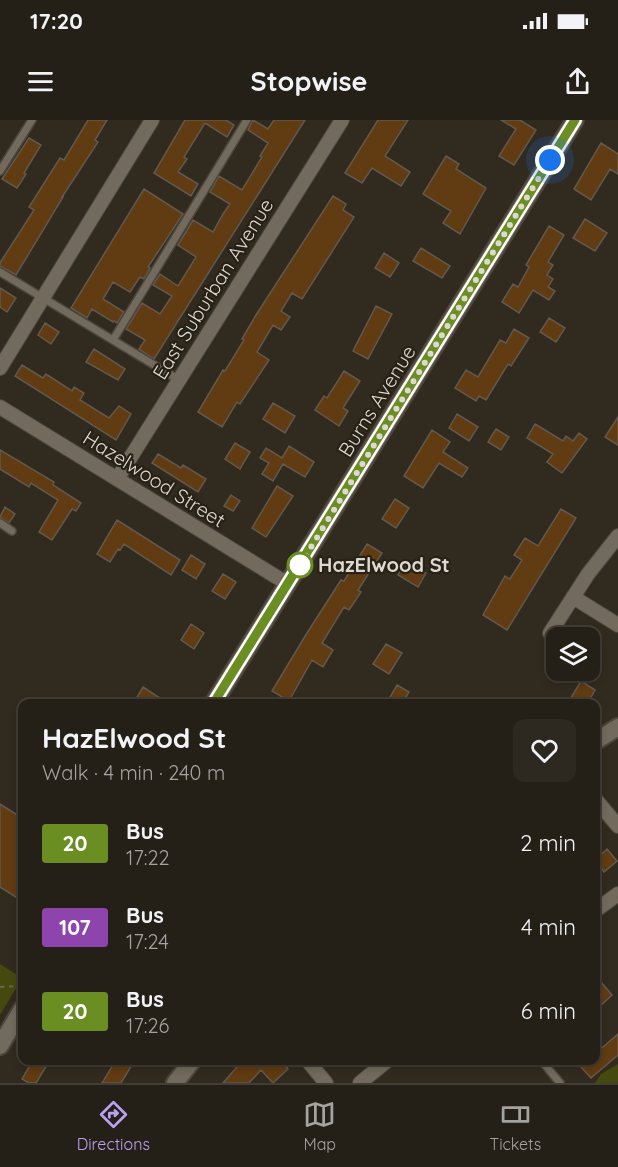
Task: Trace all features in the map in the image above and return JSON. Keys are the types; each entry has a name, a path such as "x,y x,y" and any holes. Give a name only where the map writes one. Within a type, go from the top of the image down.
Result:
{"street":[{"path":"0,368 152,120"},
{"name":"East Suburban Avenue","path":"117,479 342,120"},
{"name":"Burns Avenue","path":"216,699 575,120"},
{"name":"Hazelwood Street","path":"0,407 288,584"},
{"path":"554,627 618,536"},
{"path":"573,597 618,625"},
{"path":"600,738 618,727"},
{"path":"600,805 618,826"},
{"path":"600,907 618,894"},
{"path":"0,1046 18,1016"},
{"path":"175,1083 188,1065"},
{"path":"311,1065 326,1083"},
{"path":"360,1083 382,1065"}],"lane":[{"path":"0,171 32,120"},
{"path":"113,340 247,120"},
{"path":"0,272 179,380"},
{"path":"0,523 12,531"},
{"path":"545,1065 560,1083"}],"path":[{"path":"0,987 18,986"}],"shaded area":[{"path":"0,964 18,975 18,985 0,1015"},
{"path":"618,1064 618,1083 595,1083 601,1074"}],"building":[{"path":"88,120 107,120 95,140 98,142 16,275 0,266 0,263 34,210 29,207 60,158 64,160"},
{"path":"185,120 226,120 234,125 227,137 205,123 184,157 187,159 178,172 198,184 191,196 154,173"},
{"path":"253,120 268,129 274,120 305,120 154,359 139,349 145,340 126,329 142,303 160,314 172,296 153,285 160,274 178,286 196,257 178,245 193,220 213,232 230,204 210,192 219,176 242,190 268,143 248,130"},
{"path":"378,120 408,120 385,156 410,172 401,186 372,168 362,183 345,173"},
{"path":"501,120 520,120 536,130 514,165 499,156 516,129"},
{"path":"29,138 41,145 17,188 2,179"},
{"path":"601,143 618,154 618,174 610,169 591,200 574,189"},
{"path":"446,156 459,164 456,169 486,188 460,234 443,223 451,211 423,194"},
{"path":"144,189 183,214 148,267 150,268 144,279 140,277 130,292 113,282 103,299 124,312 117,323 92,309 87,318 71,308"},
{"path":"333,196 346,204 343,210 354,217 302,299 292,293 281,311 290,317 281,330 273,325 257,352 269,360 240,404 237,402 222,427 198,412 244,340 242,339 256,315"},
{"path":"585,219 607,233 595,251 573,238"},
{"path":"549,226 564,235 548,262 553,265 547,275 553,279 548,287 555,291 549,300 533,290 519,313 502,302 513,284 518,287 529,267 526,265"},
{"path":"421,248 450,266 442,278 413,261"},
{"path":"384,253 399,263 390,277 375,268"},
{"path":"0,288 16,298 7,312 0,307"},
{"path":"376,306 392,314 368,359 353,351"},
{"path":"549,318 565,328 556,342 540,332"},
{"path":"45,323 59,332 51,344 38,335"},
{"path":"514,329 529,338 511,366 508,364 486,400 479,396 476,401 455,388 466,370 478,377 500,340 506,343"},
{"path":"94,349 125,369 118,380 86,362"},
{"path":"22,365 43,378 46,374 72,391 74,387 84,393 80,400 109,418 119,406 131,414 116,440 15,376"},
{"path":"344,371 360,381 343,408 348,411 339,426 315,410 324,396 327,398"},
{"path":"273,403 295,416 285,433 263,419"},
{"path":"457,414 478,427 469,441 449,428"},
{"path":"618,417 618,445 605,437"},
{"path":"535,424 563,441 566,436 573,441 579,433 587,439 562,473 547,462 553,454 527,438"},
{"path":"496,429 509,437 501,450 488,442"},
{"path":"432,430 450,442 443,452 468,468 462,477 439,463 423,488 404,476"},
{"path":"235,443 250,452 240,469 225,459"},
{"path":"289,446 314,462 305,477 283,464 273,481 262,474 269,463 260,458 266,448 282,458"},
{"path":"0,450 54,482 53,485 81,503 76,511 72,509 52,540 39,532 58,500 31,483 29,487 0,469"},
{"path":"158,454 206,479 198,492 152,463"},
{"path":"277,486 293,496 266,537 252,528"},
{"path":"231,495 240,501 233,511 224,506"},
{"path":"395,499 409,508 396,528 382,519"},
{"path":"5,507 15,514 9,523 0,517"},
{"path":"561,509 576,518 507,630 483,615 505,576 510,579 522,560 514,555 525,538 538,546"},
{"path":"117,520 180,560 171,575 124,544 110,562 97,554"},
{"path":"367,544 382,553 358,590 361,592 349,610 344,607 322,643 333,650 323,667 312,660 290,699 286,699 272,691 341,580 344,581"},
{"path":"191,555 205,564 196,579 182,570"},
{"path":"406,561 426,573 418,587 398,575"},
{"path":"223,574 236,582 225,599 212,591"},
{"path":"191,624 204,633 194,649 181,640"},
{"path":"386,644 402,653 389,674 373,664"},
{"path":"581,681 595,690 590,699 570,699"},
{"path":"397,685 409,692 405,699 389,699"},
{"path":"143,687 161,699 136,699"},
{"path":"0,804 18,815 18,898 0,887"},
{"path":"607,849 617,861 604,872 600,866 600,855"},
{"path":"600,981 612,995 600,1006"},
{"path":"618,1034 618,1055 591,1078 580,1066 600,1065 600,1050"},
{"path":"30,1065 47,1065 36,1083 29,1083 22,1079"},
{"path":"113,1065 132,1065 121,1083 102,1083"},
{"path":"239,1065 285,1065 288,1069 273,1083 261,1070 249,1083 223,1083"}],"bus line":[{"name":"20","path":"216,699 575,120"}],"place":[{"name":"HazElwood St","path":"300,565"}],"route":[{"path":"300,565 550,160"}]}
